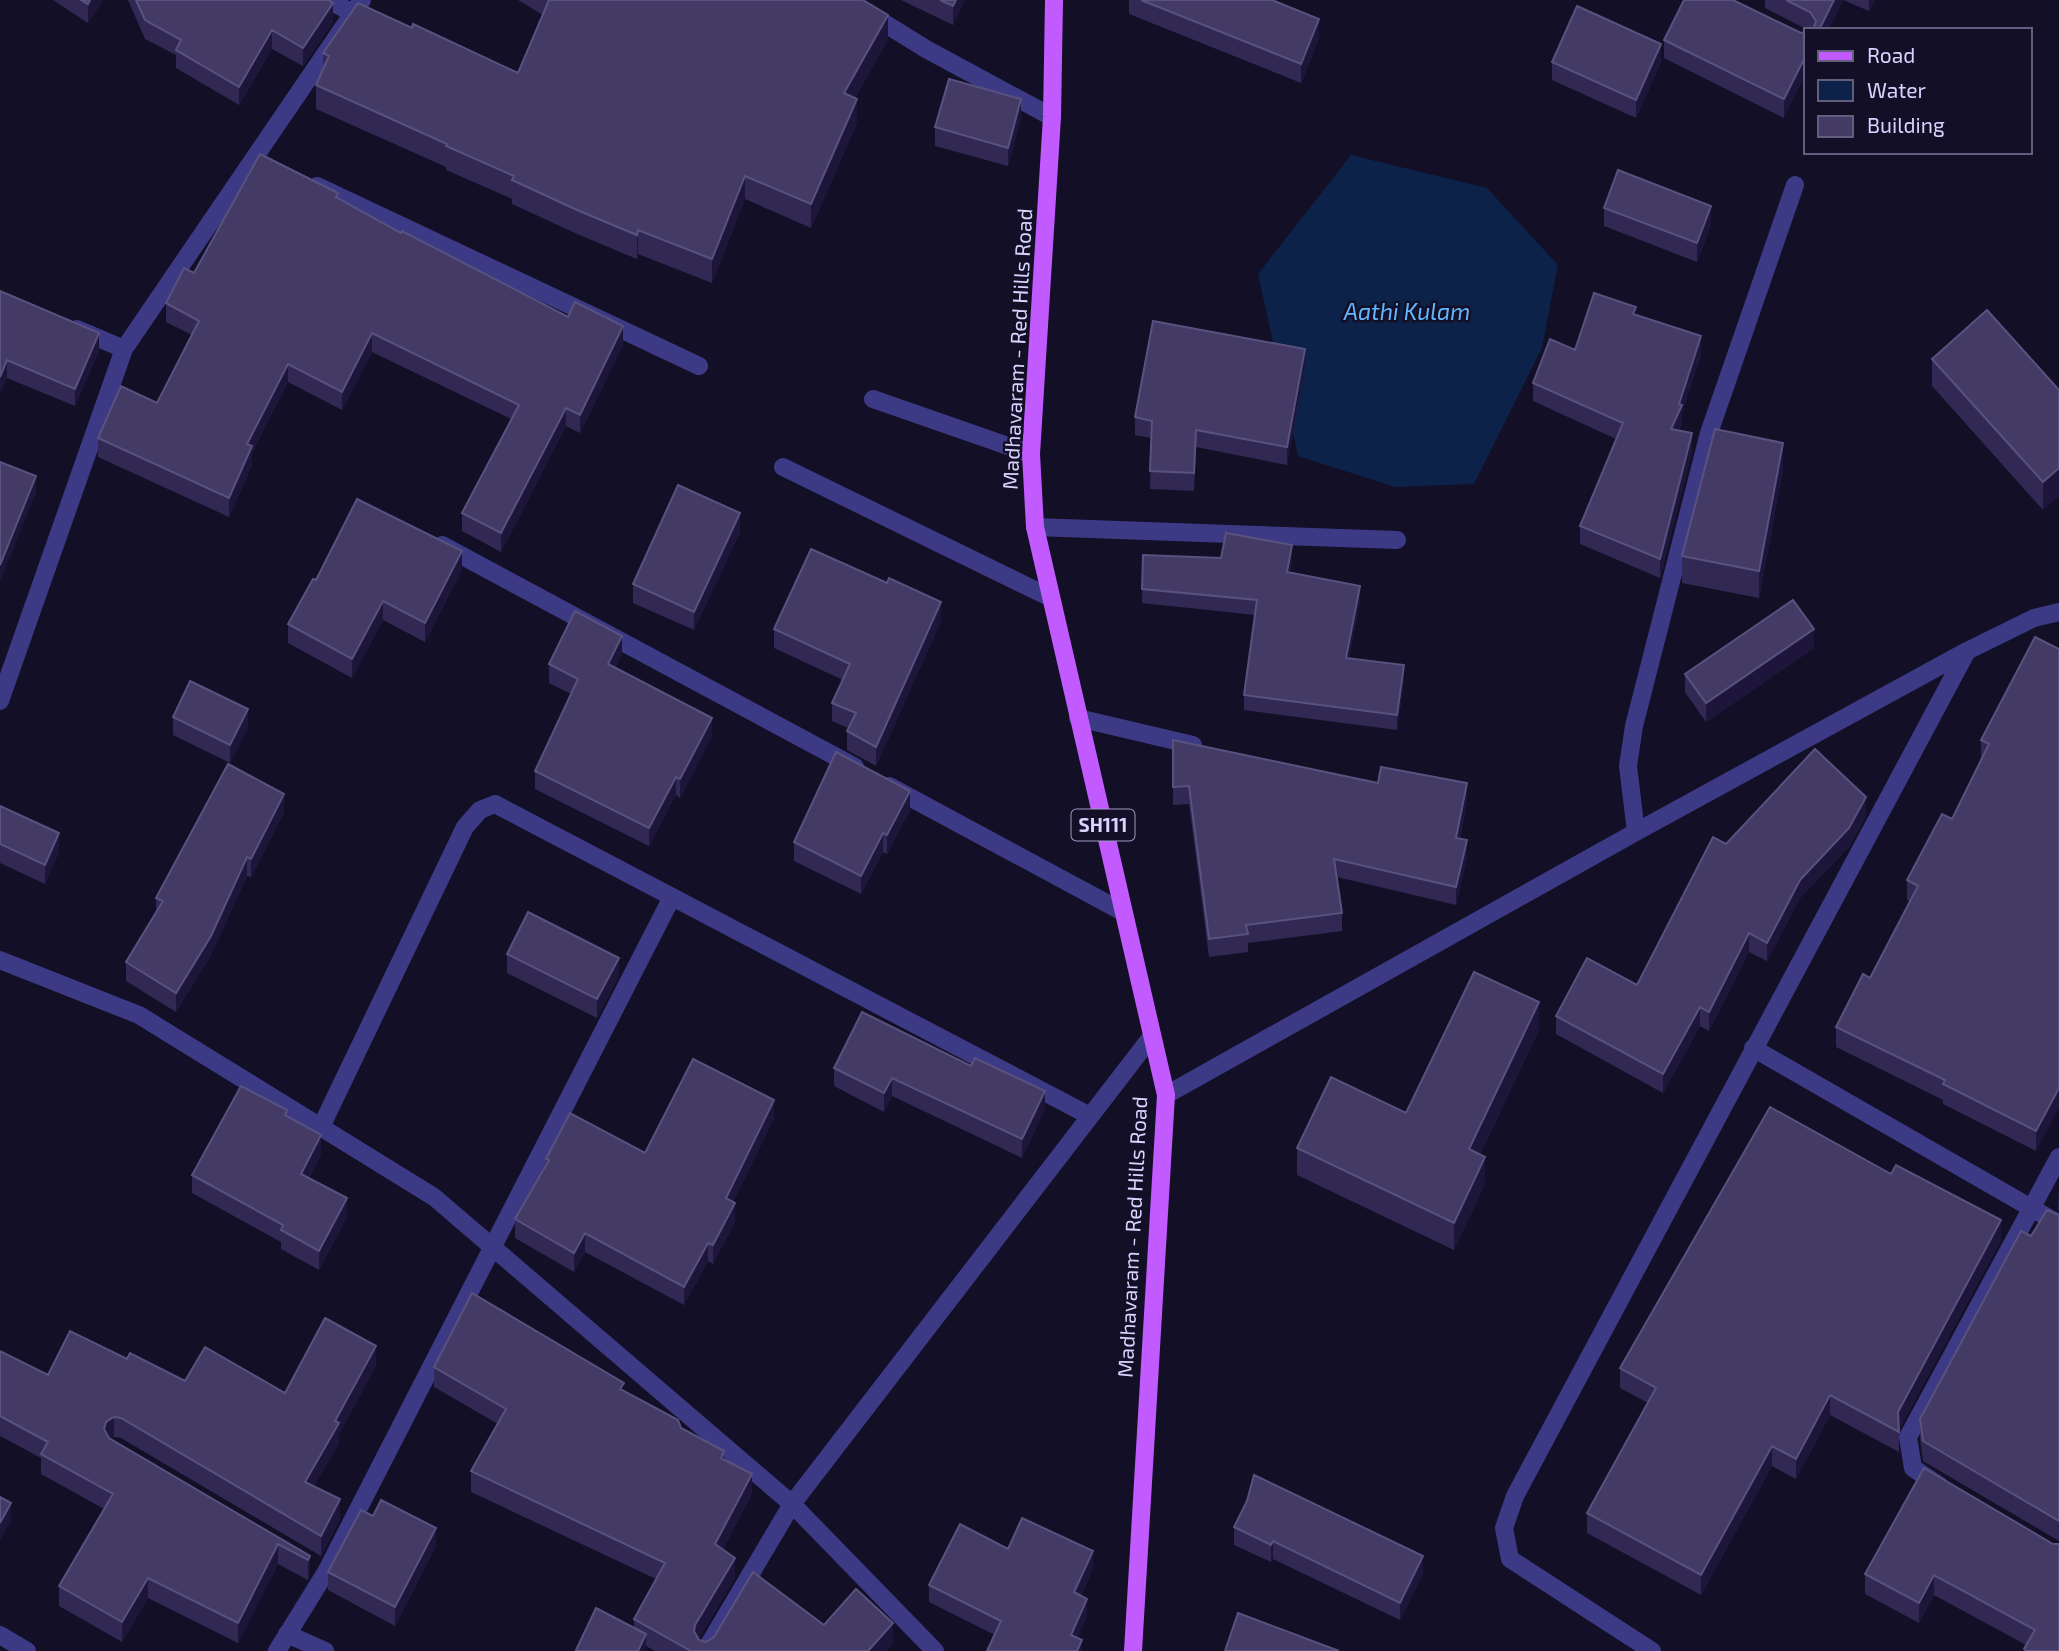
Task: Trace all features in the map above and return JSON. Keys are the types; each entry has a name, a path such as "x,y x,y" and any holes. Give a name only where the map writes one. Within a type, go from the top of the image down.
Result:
{"main road":[{"name":"Madhavaram - Red Hills Road","path":"1054,0 1052,117 1031,454 1035,527 1166,1095 1133,1651"}],"street":[{"path":"0,701 124,349 263,161 357,6 328,0"},
{"path":"847,0 926,49 1052,117"},
{"path":"295,176 699,366"},
{"path":"1636,832 1628,766 1634,726 1709,433 1795,186"},
{"path":"62,322 124,349"},
{"path":"873,399 1031,454"},
{"path":"783,467 1051,598"},
{"path":"1035,527 1397,540"},
{"path":"423,535 1123,912"},
{"path":"1166,1095 1636,832 1967,652 2034,618 2059,612"},
{"path":"1652,1651 1510,1559 1504,1528 1515,1496 1967,652"},
{"path":"1078,718 1214,750"},
{"path":"321,1127 466,827 480,810 495,804 514,811 1090,1116"},
{"path":"277,1651 672,897"},
{"path":"0,960 139,1015 434,1197 792,1504 935,1651"},
{"path":"705,1651 792,1504 1152,1036"},
{"path":"1753,1048 2059,1224"},
{"path":"1958,1497 1913,1468 1908,1437 2059,1157"},
{"path":"287,1634 325,1651"},
{"path":"0,1635 27,1651"}],"water":[{"name":"Aathi Kulam","path":"1351,155 1487,188 1558,265 1542,348 1474,484 1395,487 1298,456 1258,274"}],"building":[{"path":"136,0 328,0 333,3 303,48 272,30 239,87 176,50 181,40 145,20"},
{"path":"549,0 863,0 888,15 844,93 857,99 811,204 745,176 712,259 638,230 637,235 577,210 512,180 514,176 316,85 329,56 323,53 358,3 412,28 413,24 518,73"},
{"path":"940,0 956,0 953,6"},
{"path":"1141,0 1272,0 1319,19 1301,64"},
{"path":"1684,0 1733,0 1804,32 1804,59 1784,99 1664,40"},
{"path":"1786,0 1834,0 1820,28 1814,28 1816,21 1810,12"},
{"path":"1577,6 1661,44 1636,100 1552,62"},
{"path":"949,79 1021,99 1008,148 935,127"},
{"path":"260,154 338,193 336,197 401,233 402,231 568,317 575,302 623,326 580,415 566,408 501,533 462,513 519,405 372,333 342,392 288,364 247,444 252,446 229,498 98,438 121,386 157,403 199,321 166,303 184,268 194,273"},
{"path":"1618,170 1711,206 1697,243 1604,208"},
{"path":"0,291 99,333 75,389 7,360 0,377"},
{"path":"1594,293 1636,307 1633,314 1701,336 1679,404 1682,405 1671,429 1692,433 1660,559 1580,526 1623,423 1533,383 1550,339 1575,350"},
{"path":"1987,310 2059,390 2059,468 2043,482 1932,359"},
{"path":"1153,321 1305,349 1287,447 1196,430 1194,473 1150,471 1152,421 1135,417"},
{"path":"1715,429 1783,443 1759,571 1682,556"},
{"path":"0,462 36,476 0,565"},
{"path":"678,485 740,513 694,612 633,584"},
{"path":"357,499 462,551 425,623 383,601 352,659 288,624 313,579 316,580"},
{"path":"1226,533 1292,545 1287,572 1360,586 1346,658 1404,665 1397,715 1244,695 1257,600 1142,589 1143,555 1221,558"},
{"path":"811,549 887,583 889,578 941,602 876,747 847,731 856,713 832,703 850,664 774,629"},
{"path":"1793,600 1814,629 1706,703 1685,674"},
{"path":"575,611 622,636 608,664 712,718 680,779 676,777 649,828 535,771 578,679 549,664"},
{"path":"2035,637 2059,649 2059,1088 2036,1131 1943,1084 1945,1080 1836,1027 1863,974 1870,978 1918,886 1907,880 1942,814 1952,819 1989,744 1981,740"},
{"path":"190,681 248,709 230,745 173,717"},
{"path":"1173,740 1378,783 1381,767 1467,783 1456,838 1467,840 1456,887 1334,859 1342,913 1246,925 1248,934 1209,939 1189,786 1173,787"},
{"path":"1815,749 1866,797 1849,828 1800,880 1767,943 1749,933 1709,1012 1700,1007 1663,1074 1556,1016 1587,958 1637,985 1713,837 1726,844"},
{"path":"836,752 910,791 887,835 883,833 861,876 794,842"},
{"path":"228,764 284,794 251,859 247,857 211,936 176,993 126,962 163,901 156,898"},
{"path":"0,806 59,833 45,865 0,844"},
{"path":"528,912 619,958 597,999 507,954"},
{"path":"1474,972 1539,1002 1469,1149 1485,1157 1454,1223 1297,1148 1331,1077 1406,1113"},
{"path":"862,1012 971,1066 975,1058 1045,1091 1022,1139 892,1078 884,1093 834,1068"},
{"path":"693,1059 774,1100 726,1198 735,1203 713,1245 708,1243 684,1287 585,1233 574,1253 515,1219 549,1160 546,1159 570,1113 645,1153"},
{"path":"241,1086 287,1110 285,1115 321,1135 301,1174 347,1198 319,1251 281,1230 283,1225 192,1175"},
{"path":"1770,1107 1891,1174 1896,1165 2001,1220 1898,1412 1899,1432 1830,1395 1796,1459 1772,1446 1701,1575 1587,1513 1656,1388 1620,1368"},
{"path":"2047,1210 2059,1215 2059,1521 1923,1441 1920,1419 2021,1231 2031,1236"},
{"path":"472,1293 624,1383 620,1389 678,1420 681,1428 724,1451 721,1458 752,1474 715,1544 735,1558 695,1625 694,1631 699,1640 706,1642 714,1637 753,1572 824,1625 856,1589 893,1623 868,1651 691,1651 634,1619 665,1563 471,1471 506,1409 434,1367"},
{"path":"325,1318 376,1346 335,1421 339,1423 305,1482 340,1499 321,1536 121,1418 114,1417 106,1422 104,1429 109,1438 310,1556 308,1560 278,1544 238,1623 148,1578 122,1622 59,1586 113,1494 41,1454 48,1442 0,1416 0,1351 48,1375 70,1331 127,1359 130,1353 185,1381 205,1347 285,1393"},
{"path":"1924,1468 2053,1544 2059,1544 2059,1651 2027,1651 2024,1649 2035,1630 1934,1575 1919,1603 1865,1574"},
{"path":"1254,1475 1423,1556 1400,1603 1273,1541 1271,1545 1234,1527 1247,1501"},
{"path":"0,1497 11,1503 0,1523"},
{"path":"381,1500 436,1528 395,1607 328,1572 361,1510 373,1516"},
{"path":"1022,1518 1093,1551 1074,1592 1087,1599 1071,1635 1082,1640 1077,1651 987,1651 1001,1621 929,1585 960,1524 1008,1549"},
{"path":"596,1608 646,1634 638,1651 576,1650"},
{"path":"1238,1613 1339,1651 1225,1651"}]}
